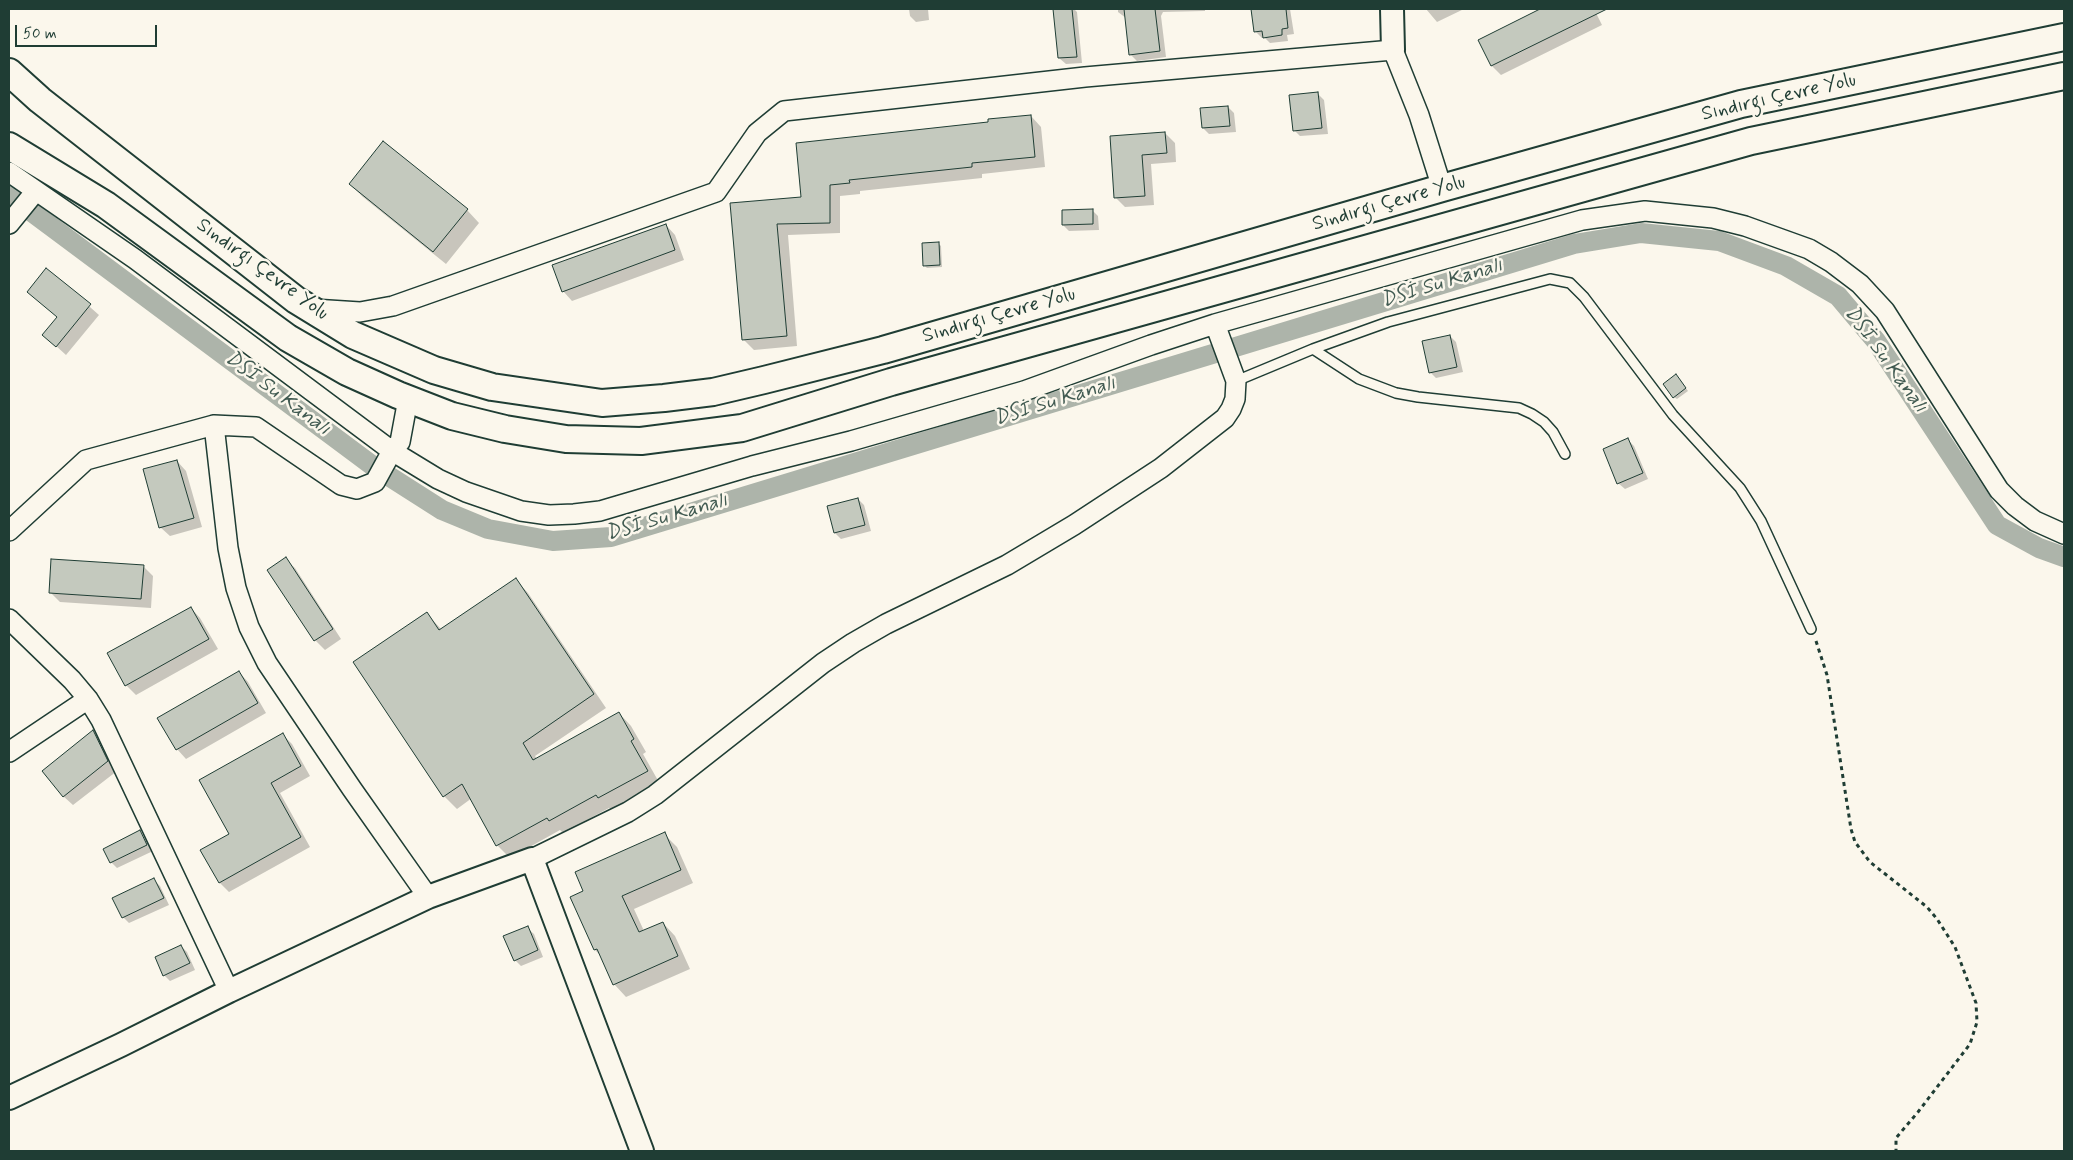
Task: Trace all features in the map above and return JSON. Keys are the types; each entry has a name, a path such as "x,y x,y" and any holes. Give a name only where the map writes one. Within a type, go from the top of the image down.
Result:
{"main road":[{"name":"Sındırgı Çevre Yolu","path":"9,72 40,100 296,300 353,335 425,366 492,387 602,403 713,392 883,350 1442,188 1742,104 2064,37"},
{"name":"Sındırgı Çevre Yolu","path":"9,146 106,205 288,338 346,372 452,416 487,425 566,439 642,441 742,428 891,382 1750,141 2064,76"},
{"path":"1282,272 1435,211 1442,188"}],"street":[{"path":"1392,9 1393,50 1419,114 1442,188"},
{"path":"311,309 360,312 393,306 716,192 757,133 784,111 1085,76 1393,50"},
{"path":"9,172 32,194 135,259 390,454 466,492 521,511 549,515 600,511 752,466 851,441 1016,394 1159,342 1217,332 1582,220 1645,211 1704,217 1745,226 1809,249 1831,262 1860,284 1885,311 2000,490 2015,506 2035,521 2064,534"},
{"path":"11,220 32,194"},
{"path":"9,1098 428,897 532,859 628,812 655,795 823,663 853,643 886,624 1007,565 1162,468 1225,418 1235,399 1236,381 1227,362 1217,332"},
{"path":"9,530 86,460 214,425 256,427 341,485 357,489 375,482 390,454 400,442 408,399"},
{"path":"214,425 228,548 236,588 249,627 267,663 428,897"},
{"path":"9,619 72,680 88,699 105,729 229,991"},
{"path":"9,752 88,699"},
{"path":"532,859 642,1151"}],"lane":[{"path":"1236,381 1313,349 1388,322 1550,279 1570,283 1584,297 1673,415 1740,488 1761,521 1811,629"},
{"path":"1313,349 1359,379 1396,392 1418,397 1519,408 1544,422 1556,437 1565,454"}],"path":[{"path":"1811,629 1827,676 1851,828 1855,842 1870,862 1927,907 1938,919 1955,947 1976,1003 1976,1022 1970,1044 1896,1138 1896,1151"}],"building":[{"path":"1053,9 1072,9 1077,57 1058,58"},
{"path":"1124,9 1155,9 1160,51 1129,55"},
{"path":"1251,9 1286,9 1288,28 1282,29 1282,35 1263,38 1262,31 1254,32"},
{"path":"1540,9 1607,9 1491,66 1478,40"},
{"path":"1318,92 1322,128 1293,131 1289,95"},
{"path":"1228,106 1230,126 1202,128 1200,108"},
{"path":"1031,115 1035,157 972,163 972,167 849,180 850,183 830,185 830,223 777,224 787,336 742,340 730,203 801,197 796,143 988,122 988,119"},
{"path":"1165,132 1167,153 1142,155 1145,196 1114,198 1110,136"},
{"path":"383,141 468,209 433,252 349,184"},
{"path":"1093,209 1093,224 1062,225 1062,210"},
{"path":"666,224 675,250 562,292 552,265"},
{"path":"939,242 940,265 923,266 922,243"},
{"path":"46,268 91,304 56,347 42,335 57,317 27,292"},
{"path":"1450,335 1457,367 1429,373 1422,341"},
{"path":"1676,374 1686,388 1673,398 1663,384"},
{"path":"1628,438 1643,473 1617,484 1603,449"},
{"path":"177,460 194,518 159,528 143,469"},
{"path":"858,498 865,525 834,533 827,506"},
{"path":"286,557 333,629 314,641 267,570"},
{"path":"51,559 144,565 141,599 49,593"},
{"path":"516,578 594,694 523,743 533,760 619,712 634,739 631,741 648,771 598,798 596,795 549,821 547,818 496,846 462,784 443,797 353,662 427,612 439,630"},
{"path":"191,607 209,639 125,686 107,653"},
{"path":"239,671 258,703 176,750 157,718"},
{"path":"93,730 108,761 63,797 42,771"},
{"path":"283,733 301,766 271,783 301,837 219,883 200,850 229,834 199,780"},
{"path":"140,830 147,845 110,863 103,849"},
{"path":"665,832 681,870 622,896 639,932 663,922 678,956 613,985 597,949 594,950 570,897 583,891 575,872"},
{"path":"154,878 164,898 122,918 112,898"},
{"path":"528,926 538,950 514,961 503,936"},
{"path":"181,945 190,963 163,976 155,957"}],"waterway":[{"name":"DSİ Su Kanalı","path":"9,195 373,466 442,510 488,529 553,541 611,537 1574,244 1641,233 1719,241 1786,266 1838,296 1876,341 1997,525 2039,548 2064,557"}]}
